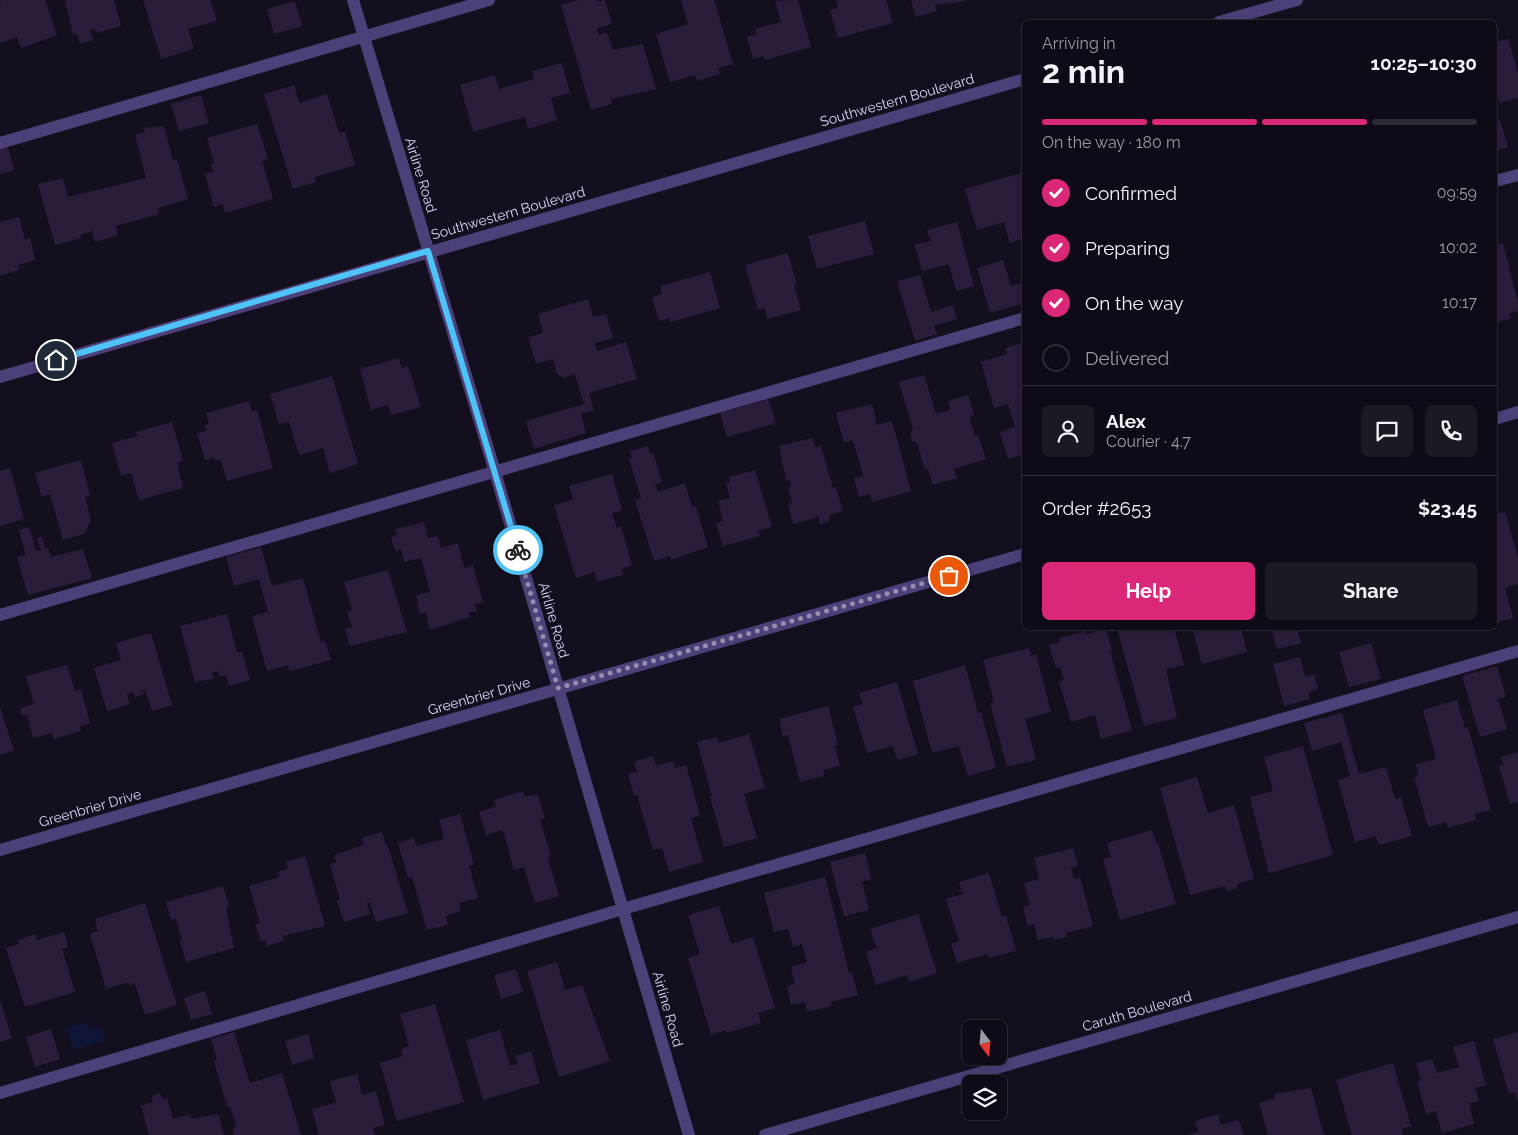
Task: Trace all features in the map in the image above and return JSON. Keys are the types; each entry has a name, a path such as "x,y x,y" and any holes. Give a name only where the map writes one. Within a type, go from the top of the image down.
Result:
{"street":[{"name":"Airline Road","path":"353,0 495,472 689,1135"},
{"path":"0,143 490,0"},
{"path":"1226,20 1297,0"},
{"name":"Southwestern Boulevard","path":"0,377 428,251 1022,80"},
{"path":"1497,180 1518,175"},
{"path":"0,615 1022,319"},
{"path":"1497,418 1518,412"},
{"name":"Greenbrier Drive","path":"0,850 1022,555"},
{"path":"0,1093 623,908 1518,651"},
{"name":"Caruth Boulevard","path":"765,1135 1518,917"}],"water":[{"path":"88,1022 90,1030 100,1027 104,1041 73,1050 66,1028"}],"building":[{"path":"45,0 57,35 21,48 17,37 0,43 0,1"},
{"path":"65,0 114,0 121,26 96,33 95,29 90,30 93,40 80,44 77,34 73,34"},
{"path":"143,0 210,0 217,21 188,29 194,49 161,59"},
{"path":"579,0 597,0 598,2 605,0 612,24 597,28 599,35 607,32 613,50 643,44 656,89 611,99 612,104 591,110 561,5"},
{"path":"681,0 714,0 733,64 718,68 720,74 697,81 695,75 670,82 656,34 688,24"},
{"path":"798,0 811,47 765,60 763,56 753,59 747,37 757,34 755,29 781,22 775,1"},
{"path":"836,0 886,0 893,23 838,38 830,10 838,8"},
{"path":"911,0 965,1 935,5 937,11 916,17"},
{"path":"295,1 302,26 274,34 267,9"},
{"path":"1508,39 1518,73 1518,98 1500,103 1497,93 1497,42"},
{"path":"562,63 570,93 551,98 557,120 528,129 525,117 473,132 460,85 495,75 499,89 534,79 532,71"},
{"path":"294,85 299,103 327,94 339,133 345,132 355,165 315,177 316,182 293,189 264,94"},
{"path":"201,95 209,123 179,131 171,104"},
{"path":"1500,119 1508,147 1497,150 1497,120"},
{"path":"257,124 268,159 262,161 273,199 225,213 223,204 214,207 205,174 213,172 211,164 214,163 207,138"},
{"path":"164,126 173,160 177,159 188,199 158,208 159,214 116,226 118,235 95,242 92,231 80,235 81,238 55,245 38,184 63,178 68,197 146,178 135,135 145,132 144,128"},
{"path":"7,144 14,170 0,174 0,146"},
{"path":"1022,173 1022,239 1010,243 1004,222 977,230 965,189"},
{"path":"19,217 25,240 30,238 35,260 18,265 19,270 0,276 0,222"},
{"path":"865,221 874,254 817,269 808,236"},
{"path":"957,222 974,286 956,291 949,264 922,271 915,245 931,241 927,230"},
{"path":"1503,243 1518,303 1518,311 1509,313 1511,318 1497,322 1497,244"},
{"path":"788,253 797,285 794,286 801,310 767,319 765,308 758,310 745,265"},
{"path":"1003,260 1011,286 1022,283 1022,304 990,313 977,268"},
{"path":"710,272 720,308 670,322 669,318 659,321 652,297 662,294 660,286"},
{"path":"920,275 931,312 953,305 957,319 934,326 937,334 915,341 897,281"},
{"path":"588,299 593,317 606,314 613,338 595,343 597,351 626,342 637,379 589,393 594,410 581,414 586,433 534,449 526,421 584,404 575,374 564,378 557,374 553,359 536,364 528,337 543,333 538,314"},
{"path":"1022,343 1022,455 1008,459 1000,432 1015,427 1008,404 994,408 981,362 1007,354 1005,348"},
{"path":"399,358 402,368 408,366 421,407 391,415 388,405 371,410 360,369"},
{"path":"924,375 936,414 950,410 948,401 968,395 974,415 969,417 975,436 978,435 986,459 954,469 957,478 933,485 928,469 925,470 917,443 912,441 910,434 913,429 899,382"},
{"path":"332,376 358,464 330,473 323,448 299,455 289,422 279,424 270,394"},
{"path":"768,399 776,423 727,437 720,413"},
{"path":"249,401 252,411 257,410 273,468 227,481 221,460 215,461 214,457 205,460 197,433 206,431 205,425 209,424 206,413"},
{"path":"872,404 877,425 892,421 911,491 872,502 870,494 859,497 854,478 863,476 853,440 844,443 836,413"},
{"path":"172,422 183,461 177,463 183,488 139,500 131,473 121,476 112,443 138,436 136,432"},
{"path":"812,438 815,447 821,446 833,488 836,487 843,511 829,515 830,521 820,524 819,517 793,524 788,504 792,503 788,488 791,487 790,480 786,481 779,446"},
{"path":"648,446 650,454 653,453 662,482 655,484 658,492 685,483 692,507 696,506 708,547 671,560 670,556 654,561 635,500 641,498 629,459 632,458 630,451"},
{"path":"81,460 90,495 85,497 91,521 84,534 63,540 50,494 42,497 35,473"},
{"path":"10,468 24,519 0,526 0,471"},
{"path":"755,470 772,527 758,531 760,536 723,546 716,523 723,521 718,501 730,498 726,483 730,482 729,477"},
{"path":"612,474 622,510 612,513 617,528 621,526 632,565 621,569 623,575 597,582 594,572 576,578 554,505 573,500 569,486"},
{"path":"1505,512 1518,558 1518,584 1505,588 1513,618 1497,622 1497,514"},
{"path":"424,522 428,538 438,536 441,548 458,543 464,568 473,565 483,602 475,604 477,611 469,612 470,617 430,630 426,613 420,614 416,595 430,592 421,558 404,562 401,549 395,551 391,537 397,535 395,529"},
{"path":"29,527 36,551 41,550 37,538 42,537 45,549 48,548 51,557 83,549 92,578 28,595 17,557 26,555 19,530"},
{"path":"261,547 272,586 303,578 321,642 325,641 331,660 290,671 288,665 267,671 252,616 268,612 259,579 234,586 226,557"},
{"path":"388,570 407,632 350,646 345,629 352,627 347,611 352,610 344,582"},
{"path":"227,614 237,653 242,652 250,680 229,686 226,675 219,677 218,671 212,673 214,679 195,682 180,626"},
{"path":"1106,630 1112,651 1110,651 1132,730 1101,739 1095,715 1071,722 1059,682 1064,680 1060,666 1056,668 1049,645 1060,642 1059,638 1085,631 1086,634"},
{"path":"1118,630 1175,630 1184,665 1166,669 1177,718 1144,726"},
{"path":"1193,630 1242,630 1247,652 1202,664"},
{"path":"1272,630 1306,630 1298,632 1301,643 1277,649"},
{"path":"151,633 172,705 152,711 145,689 143,690 144,694 135,697 133,692 127,694 130,704 107,711 94,668 121,660 116,643"},
{"path":"1371,643 1381,679 1349,687 1339,652"},
{"path":"1029,648 1031,656 1036,654 1051,712 1025,719 1036,760 1007,767 990,703 994,702 983,660"},
{"path":"1300,657 1305,677 1314,674 1318,689 1308,692 1310,699 1284,706 1273,664"},
{"path":"67,665 75,691 81,689 90,723 80,726 81,731 54,739 52,733 33,738 27,714 22,716 20,708 34,704 26,676"},
{"path":"965,665 978,713 981,712 996,768 968,776 959,746 932,753 913,681"},
{"path":"1497,666 1506,697 1498,699 1507,729 1480,737 1462,676"},
{"path":"897,682 918,754 897,760 893,746 867,753 853,707 863,704 859,693"},
{"path":"1457,700 1465,728 1468,727 1491,810 1475,814 1476,820 1448,828 1446,822 1428,827 1414,777 1419,776 1416,764 1436,759 1423,710"},
{"path":"828,706 838,745 835,746 840,766 823,770 824,776 800,782 788,735 783,736 779,719"},
{"path":"0,707 14,751 0,755"},
{"path":"1342,713 1359,774 1386,767 1395,799 1401,797 1412,836 1379,845 1376,836 1355,842 1338,780 1350,776 1341,742 1312,751 1304,723"},
{"path":"749,734 765,788 744,794 757,838 724,847 697,742 717,737 719,743"},
{"path":"1303,746 1333,855 1269,873 1250,797 1273,791 1264,757"},
{"path":"1518,752 1518,802 1510,804 1499,766 1504,765 1501,757"},
{"path":"653,756 656,766 673,761 675,768 686,765 700,816 691,818 703,862 669,872 662,848 653,850 637,795 634,796 628,774 637,772 634,762"},
{"path":"1197,777 1208,813 1234,805 1254,879 1237,884 1238,888 1227,891 1225,886 1190,895 1160,788"},
{"path":"523,791 525,797 537,794 545,818 540,819 551,857 548,858 559,896 535,903 524,867 514,870 503,830 486,835 479,812 496,807 494,800"},
{"path":"460,814 474,865 469,866 478,898 459,903 461,911 446,916 448,925 427,930 412,877 408,878 398,843 414,838 416,846 444,839 439,820"},
{"path":"1152,830 1156,843 1158,843 1176,904 1120,920 1103,859 1111,857 1107,843"},
{"path":"382,832 408,913 376,922 370,902 367,903 370,914 344,922 337,901 340,900 330,864 336,862 334,855 364,845 362,838"},
{"path":"1073,848 1078,866 1071,867 1074,879 1080,877 1093,926 1066,933 1067,937 1054,940 1053,937 1038,940 1034,924 1028,926 1023,907 1030,905 1024,883 1039,879 1034,858"},
{"path":"865,853 871,879 862,882 869,910 844,916 830,862"},
{"path":"305,856 325,926 283,936 284,941 267,946 265,940 261,942 255,924 260,923 249,886 280,877 278,872 288,869 286,862"},
{"path":"989,873 1002,917 1006,916 1016,951 989,958 988,954 957,963 951,944 959,941 946,899 962,894 959,882"},
{"path":"825,877 849,973 852,973 858,995 831,1002 831,1006 807,1012 805,1002 791,1005 787,986 795,984 791,967 807,962 802,944 793,947 788,929 774,932 764,893"},
{"path":"223,886 229,906 226,907 234,948 186,962 176,919 171,920 166,902"},
{"path":"145,903 177,1005 145,1015 135,984 130,985 129,982 106,989 90,934 98,931 95,919"},
{"path":"719,906 731,944 753,937 775,1008 758,1013 761,1023 726,1033 726,1030 711,1035 688,958 700,954 688,915"},
{"path":"918,914 937,973 909,982 907,975 876,985 866,952 877,948 870,929"},
{"path":"64,932 68,947 62,949 75,992 25,1007 6,948 19,944 18,940 35,934 37,940"},
{"path":"557,962 565,990 582,985 610,1061 559,1077 527,971"},
{"path":"516,969 523,992 501,999 494,975"},
{"path":"205,991 212,1014 191,1020 184,998"},
{"path":"0,1000 12,1038 0,1042"},
{"path":"435,1004 464,1102 397,1121 380,1063 403,1056 401,1049 409,1046 400,1014"},
{"path":"51,1029 60,1059 35,1067 26,1037"},
{"path":"500,1030 510,1066 518,1064 515,1056 531,1051 540,1083 483,1100 466,1040"},
{"path":"234,1032 250,1083 282,1073 301,1135 233,1135 233,1127 236,1126 230,1106 227,1107 214,1061 217,1060 211,1039"},
{"path":"1518,1032 1517,1100 1515,1092 1509,1094 1493,1039"},
{"path":"308,1034 314,1058 292,1065 285,1041"},
{"path":"1474,1041 1486,1085 1475,1088 1479,1101 1469,1103 1474,1124 1442,1133 1436,1111 1426,1114 1417,1081 1421,1080 1416,1063 1432,1059 1437,1073 1459,1067 1453,1047"},
{"path":"1393,1063 1411,1126 1401,1129 1403,1135 1352,1135 1336,1080"},
{"path":"357,1074 362,1095 376,1091 385,1125 373,1128 375,1135 319,1135 312,1109 336,1103 330,1081"},
{"path":"1311,1088 1324,1135 1268,1135 1259,1103 1275,1098 1274,1094"},
{"path":"160,1093 162,1099 167,1098 173,1119 190,1114 191,1119 218,1114 224,1135 149,1135 141,1106 153,1102 152,1096"},
{"path":"1218,1114 1221,1125 1239,1120 1244,1135 1188,1135 1198,1132 1195,1121"}],"way so far":[{"path":"518,550 558,688 949,576"}],"route":[{"path":"56,360 428,251 518,550"}]}
